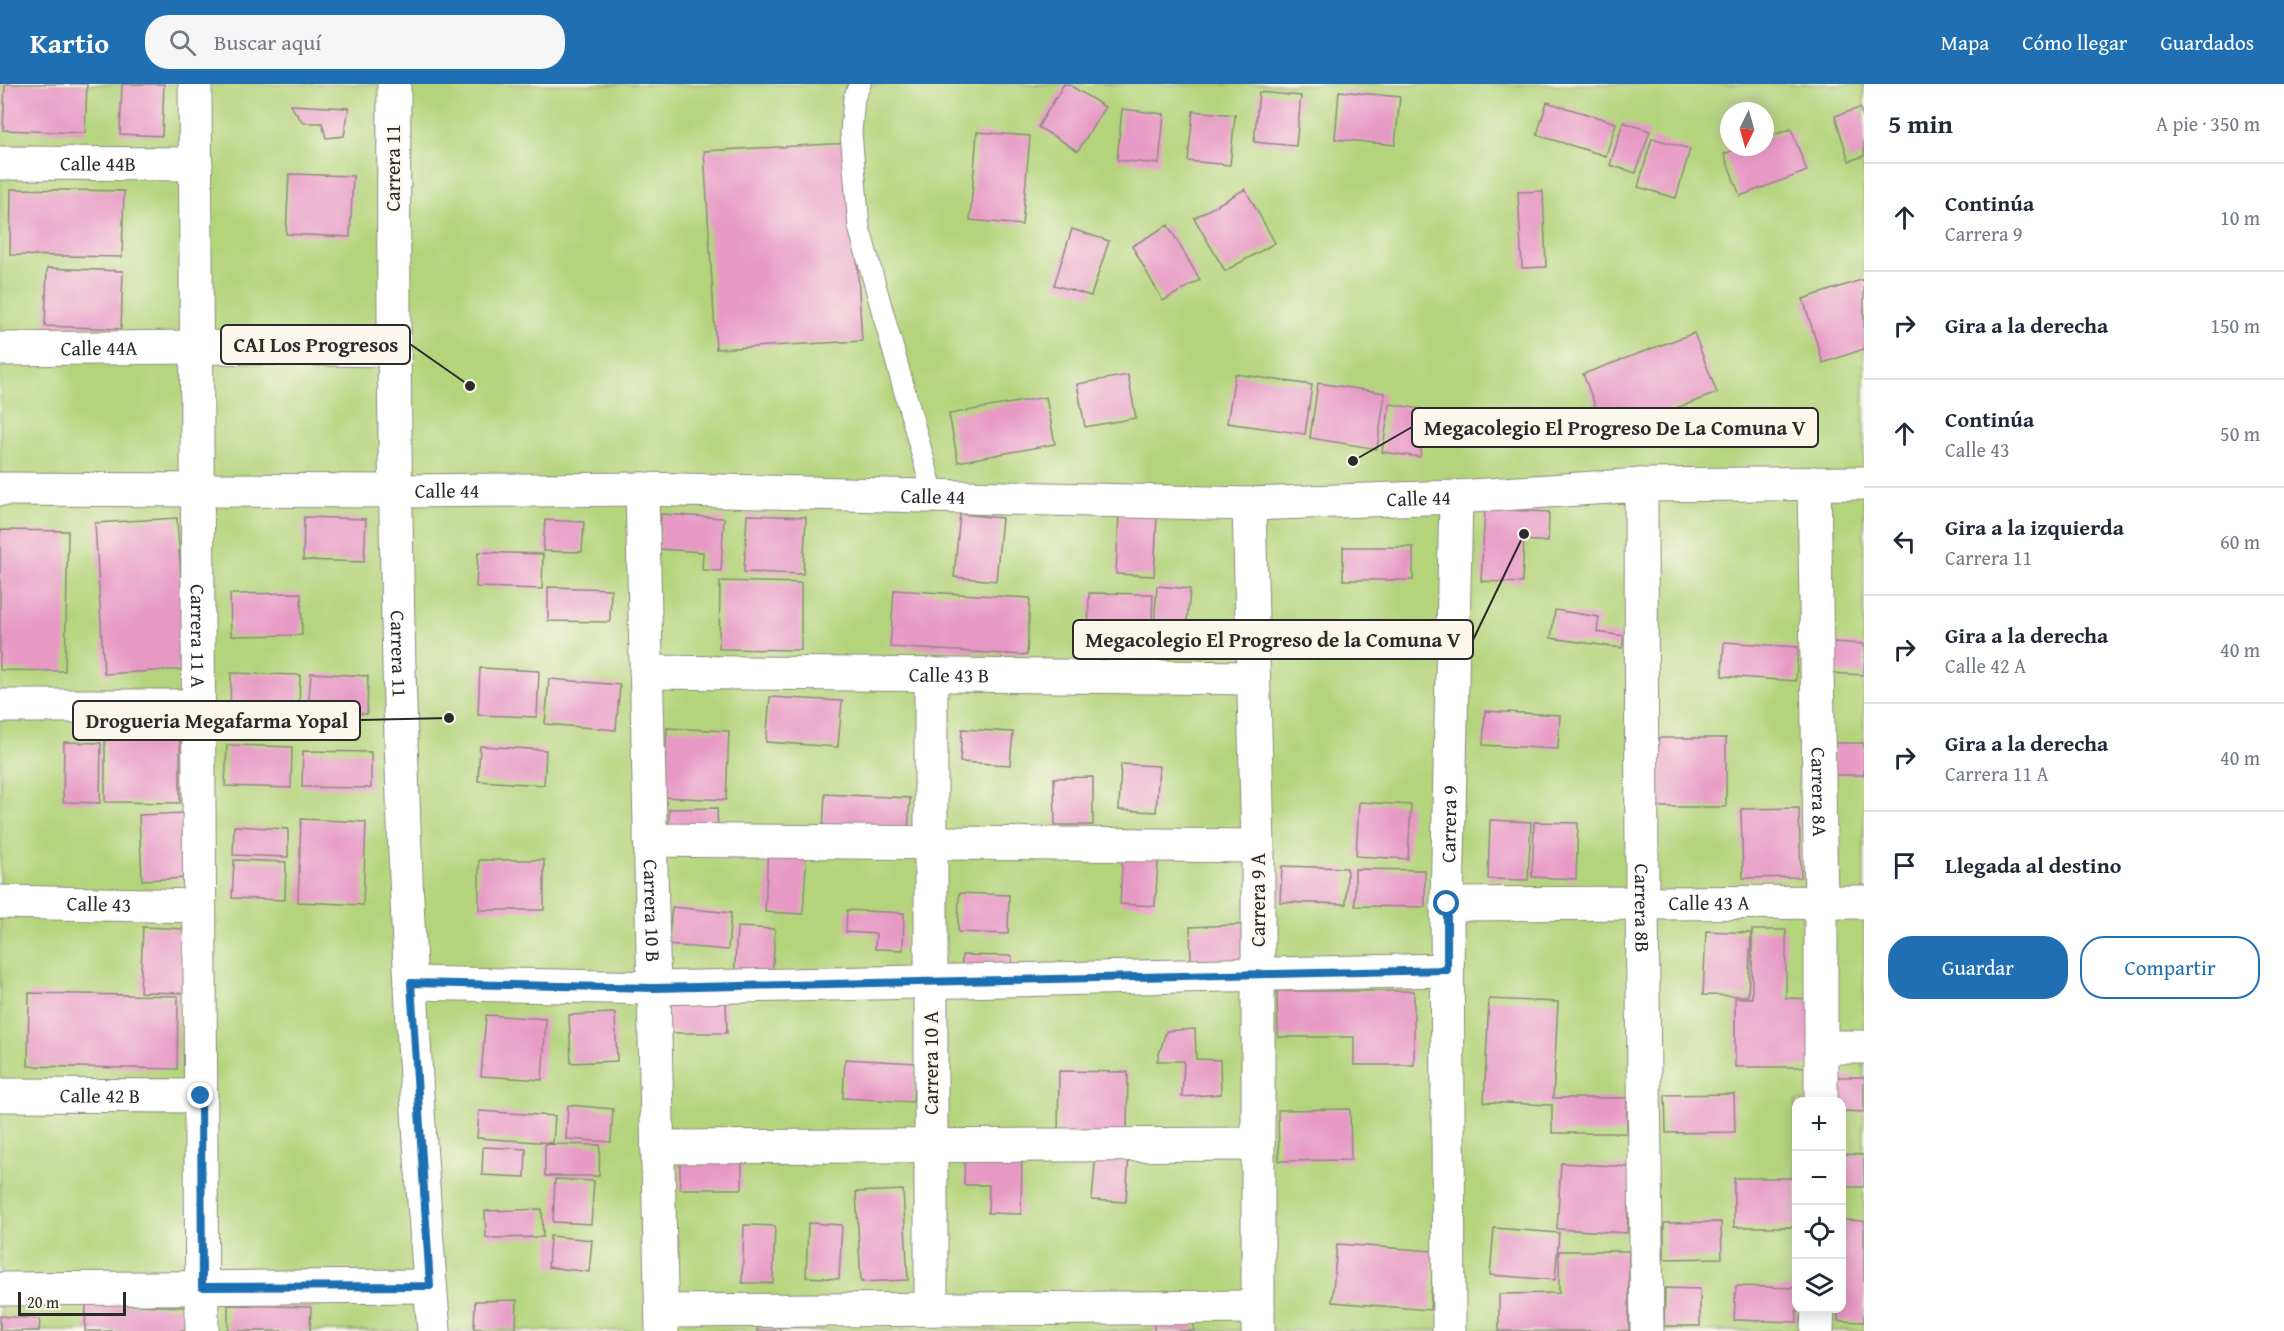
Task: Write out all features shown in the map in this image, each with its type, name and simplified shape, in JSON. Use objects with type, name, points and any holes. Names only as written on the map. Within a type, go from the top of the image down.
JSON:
[{"type":"street","name":"Carrera 11 A","points":[[195,84],[202,1331]]},
{"type":"street","name":"Carrera 11","points":[[394,84],[394,491],[411,983],[434,1331]]},
{"type":"street","name":"Calle 44B","points":[[0,163],[196,164]]},
{"type":"street","name":"Calle 44A","points":[[0,349],[197,347],[393,350]]},
{"type":"street","name":"Carrera 8A","points":[[1814,483],[1821,902],[1821,1097]]},
{"type":"street","name":"Calle 44","points":[[0,489],[394,491],[642,489],[1249,504],[1456,497],[1641,485],[1864,483]]},
{"type":"street","name":"Carrera 8B","points":[[1641,485],[1642,903],[1647,1331]]},
{"type":"street","name":"Carrera 10 B","points":[[642,489],[662,1321]]},
{"type":"street","name":"Carrera 9","points":[[1449,1331],[1447,904],[1456,497]]},
{"type":"street","name":"Carrera 9 A","points":[[1249,504],[1258,846],[1258,1319]]},
{"type":"street","name":"Calle 43 B","points":[[646,672],[1253,678]]},
{"type":"street","name":"Carrera 10 A","points":[[931,674],[931,1309]]},
{"type":"street","points":[[0,706],[198,706]]},
{"type":"street","points":[[650,840],[1258,846]]},
{"type":"street","name":"Calle 43","points":[[0,902],[199,906]]},
{"type":"street","name":"Calle 43 A","points":[[1447,904],[1864,902]]},
{"type":"street","points":[[411,983],[654,988],[1447,970]]},
{"type":"street","points":[[1822,1047],[1864,1047]]},
{"type":"street","name":"Calle 42 B","points":[[0,1095],[201,1096]]},
{"type":"street","points":[[658,1147],[1258,1144]]},
{"type":"street","points":[[0,1289],[430,1286]]},
{"type":"street","points":[[662,1321],[931,1309],[1258,1319]]},
{"type":"street","points":[[1817,1331],[1818,1313]]},
{"type":"lane","points":[[860,84],[854,98],[851,132],[859,227],[933,497]]},
{"type":"green space","points":[[0,84],[1864,84],[1864,1331],[0,1331]]},
{"type":"building","points":[[5,84],[87,84],[85,133],[3,130]]},
{"type":"building","points":[[122,84],[164,84],[162,136],[120,134]]},
{"type":"building","points":[[1064,84],[1068,84],[1105,107],[1078,151],[1038,127]]},
{"type":"building","points":[[1339,91],[1400,97],[1395,145],[1335,139]]},
{"type":"building","points":[[1259,92],[1301,96],[1296,146],[1254,142]]},
{"type":"building","points":[[1547,102],[1616,123],[1606,156],[1537,135]]},
{"type":"building","points":[[290,105],[349,108],[344,136],[326,138],[322,123],[303,123]]},
{"type":"building","points":[[1860,108],[1864,120],[1864,156],[1849,161],[1835,116]]},
{"type":"building","points":[[1122,109],[1164,114],[1159,164],[1117,160]]},
{"type":"building","points":[[1193,111],[1235,115],[1230,165],[1188,161]]},
{"type":"building","points":[[1623,122],[1650,131],[1636,173],[1610,165]]},
{"type":"building","points":[[1791,129],[1807,171],[1740,196],[1725,156],[1774,156],[1774,135]]},
{"type":"building","points":[[977,132],[1030,136],[1022,225],[970,220]]},
{"type":"building","points":[[1652,138],[1690,149],[1676,198],[1638,187]]},
{"type":"building","points":[[850,143],[862,341],[716,349],[704,151]]},
{"type":"building","points":[[289,174],[353,176],[350,237],[286,234]]},
{"type":"building","points":[[11,189],[124,191],[122,257],[10,255]]},
{"type":"building","points":[[1245,189],[1275,243],[1225,271],[1194,218]]},
{"type":"building","points":[[1543,191],[1546,267],[1522,268],[1518,192]]},
{"type":"building","points":[[1168,225],[1200,280],[1163,301],[1132,246]]},
{"type":"building","points":[[1072,229],[1109,241],[1091,296],[1054,285]]},
{"type":"building","points":[[47,268],[123,271],[121,329],[45,326]]},
{"type":"building","points":[[1864,279],[1864,349],[1823,363],[1803,299]]},
{"type":"building","points":[[1694,333],[1717,393],[1606,434],[1583,374]]},
{"type":"building","points":[[1235,374],[1312,385],[1305,434],[1227,423]]},
{"type":"building","points":[[1128,375],[1136,418],[1085,427],[1077,384]]},
{"type":"building","points":[[1318,383],[1385,393],[1377,449],[1310,438]]},
{"type":"building","points":[[1046,397],[1055,444],[958,462],[949,414]]},
{"type":"building","points":[[1390,404],[1428,410],[1420,457],[1382,452]]},
{"type":"building","points":[[1485,509],[1549,512],[1548,542],[1524,540],[1522,583],[1481,581]]},
{"type":"building","points":[[661,514],[724,518],[721,571],[702,570],[703,552],[659,549]]},
{"type":"building","points":[[960,514],[1002,518],[996,581],[954,577]]},
{"type":"building","points":[[1119,514],[1157,515],[1154,576],[1116,574]]},
{"type":"building","points":[[747,515],[806,517],[803,574],[744,572]]},
{"type":"building","points":[[304,517],[366,519],[364,562],[303,560]]},
{"type":"building","points":[[177,518],[187,669],[104,674],[95,523]]},
{"type":"building","points":[[545,520],[584,522],[582,552],[543,551]]},
{"type":"building","points":[[0,530],[68,531],[65,671],[0,670]]},
{"type":"building","points":[[1343,547],[1413,547],[1413,580],[1343,580]]},
{"type":"building","points":[[478,552],[543,554],[542,589],[476,587]]},
{"type":"building","points":[[720,581],[801,583],[801,650],[719,649]]},
{"type":"building","points":[[1157,586],[1190,589],[1184,655],[1152,653]]},
{"type":"building","points":[[548,587],[611,589],[610,622],[548,621]]},
{"type":"building","points":[[894,590],[1030,598],[1027,655],[890,647]]},
{"type":"building","points":[[301,593],[302,635],[231,636],[230,594]]},
{"type":"building","points":[[1089,593],[1153,594],[1151,649],[1088,648]]},
{"type":"building","points":[[1555,610],[1599,617],[1597,632],[1624,636],[1622,648],[1551,638]]},
{"type":"building","points":[[1724,642],[1798,647],[1796,681],[1722,676]]},
{"type":"building","points":[[1832,642],[1864,644],[1864,675],[1830,673]]},
{"type":"building","points":[[480,668],[539,671],[537,717],[478,715]]},
{"type":"building","points":[[231,673],[300,675],[299,712],[230,711]]},
{"type":"building","points":[[311,673],[368,676],[367,714],[308,711]]},
{"type":"building","points":[[549,679],[620,685],[616,730],[545,724]]},
{"type":"building","points":[[770,697],[842,701],[838,747],[766,742]]},
{"type":"building","points":[[1485,711],[1560,715],[1558,749],[1483,745]]},
{"type":"building","points":[[667,728],[729,731],[726,800],[663,797]]},
{"type":"building","points":[[962,729],[1013,732],[1010,765],[960,762]]},
{"type":"building","points":[[105,732],[180,733],[180,803],[105,802]]},
{"type":"building","points":[[1658,738],[1726,738],[1726,807],[1658,807]]},
{"type":"building","points":[[64,742],[101,743],[100,803],[63,802]]},
{"type":"building","points":[[1834,743],[1864,743],[1864,775],[1833,775]]},
{"type":"building","points":[[227,745],[292,747],[291,788],[225,786]]},
{"type":"building","points":[[480,746],[546,750],[544,785],[478,781]]},
{"type":"building","points":[[303,751],[371,752],[371,788],[302,787]]},
{"type":"building","points":[[1121,764],[1159,766],[1156,812],[1119,810]]},
{"type":"building","points":[[1093,777],[1093,825],[1055,825],[1054,778]]},
{"type":"building","points":[[825,794],[910,798],[908,835],[823,830]]},
{"type":"building","points":[[1359,802],[1411,805],[1408,859],[1356,856]]},
{"type":"building","points":[[717,808],[718,832],[669,833],[669,809]]},
{"type":"building","points":[[1799,808],[1801,877],[1743,878],[1741,809]]},
{"type":"building","points":[[185,813],[187,878],[142,880],[139,815]]},
{"type":"building","points":[[301,819],[366,822],[363,905],[298,902]]},
{"type":"building","points":[[1490,820],[1531,822],[1528,880],[1488,879]]},
{"type":"building","points":[[1534,822],[1578,823],[1576,879],[1532,877]]},
{"type":"building","points":[[234,826],[288,829],[288,857],[233,855]]},
{"type":"building","points":[[768,847],[807,849],[803,914],[765,912]]},
{"type":"building","points":[[1123,847],[1159,849],[1155,906],[1120,904]]},
{"type":"building","points":[[234,860],[286,862],[285,900],[232,898]]},
{"type":"building","points":[[479,860],[544,860],[544,910],[479,910]]},
{"type":"building","points":[[1282,866],[1347,868],[1346,904],[1280,902]]},
{"type":"building","points":[[1355,869],[1425,870],[1425,907],[1355,906]]},
{"type":"building","points":[[959,893],[1009,895],[1008,934],[958,932]]},
{"type":"building","points":[[672,907],[731,913],[728,950],[668,945]]},
{"type":"building","points":[[847,910],[904,913],[903,950],[875,949],[876,934],[846,932]]},
{"type":"building","points":[[1255,924],[1256,959],[1191,961],[1190,927]]},
{"type":"building","points":[[143,927],[186,929],[184,993],[140,992]]},
{"type":"building","points":[[737,927],[775,929],[772,982],[734,980]]},
{"type":"building","points":[[1752,930],[1786,930],[1786,998],[1815,999],[1816,1067],[1735,1067],[1735,998],[1752,998]]},
{"type":"building","points":[[1706,931],[1751,933],[1748,996],[1703,995]]},
{"type":"building","points":[[962,955],[1012,956],[1011,980],[961,979]]},
{"type":"building","points":[[1277,991],[1414,991],[1414,1065],[1354,1065],[1354,1037],[1278,1037]]},
{"type":"building","points":[[29,993],[178,996],[177,1069],[28,1066]]},
{"type":"building","points":[[1489,999],[1558,1002],[1553,1098],[1627,1098],[1627,1133],[1552,1133],[1552,1105],[1484,1102]]},
{"type":"building","points":[[726,1000],[727,1033],[667,1033],[667,1001]]},
{"type":"building","points":[[615,1013],[617,1061],[571,1063],[569,1015]]},
{"type":"building","points":[[486,1015],[546,1019],[542,1080],[481,1076]]},
{"type":"building","points":[[1195,1029],[1196,1059],[1220,1060],[1221,1094],[1182,1097],[1184,1061],[1157,1061],[1166,1031]]},
{"type":"building","points":[[845,1059],[916,1063],[913,1102],[843,1098]]},
{"type":"building","points":[[1059,1071],[1128,1072],[1127,1136],[1058,1134]]},
{"type":"building","points":[[1837,1077],[1864,1077],[1864,1112],[1846,1111],[1846,1097],[1837,1097]]},
{"type":"building","points":[[1734,1094],[1735,1132],[1666,1133],[1665,1095]]},
{"type":"building","points":[[568,1105],[613,1109],[611,1142],[566,1139]]},
{"type":"building","points":[[1350,1109],[1351,1160],[1279,1161],[1278,1110]]},
{"type":"building","points":[[479,1111],[555,1116],[553,1143],[477,1138]]},
{"type":"building","points":[[545,1144],[600,1145],[599,1176],[545,1176]]},
{"type":"building","points":[[483,1147],[526,1149],[525,1177],[482,1175]]},
{"type":"building","points":[[965,1148],[1022,1148],[1021,1214],[988,1213],[989,1185],[964,1185]]},
{"type":"building","points":[[1096,1151],[1129,1153],[1126,1202],[1092,1200]]},
{"type":"building","points":[[680,1153],[742,1153],[742,1189],[680,1189]]},
{"type":"building","points":[[1846,1154],[1864,1155],[1864,1187],[1846,1187]]},
{"type":"building","points":[[1561,1163],[1631,1167],[1627,1233],[1557,1229]]},
{"type":"building","points":[[1734,1178],[1792,1178],[1792,1227],[1734,1227]]},
{"type":"building","points":[[555,1179],[594,1181],[591,1224],[553,1222]]},
{"type":"building","points":[[903,1190],[908,1280],[861,1282],[856,1192]]},
{"type":"building","points":[[542,1209],[543,1237],[486,1238],[485,1211]]},
{"type":"building","points":[[1846,1220],[1864,1221],[1864,1322],[1838,1321],[1838,1313],[1846,1313]]},
{"type":"building","points":[[1721,1222],[1722,1258],[1664,1259],[1664,1223]]},
{"type":"building","points":[[808,1223],[842,1225],[839,1279],[806,1277]]},
{"type":"building","points":[[744,1225],[775,1226],[773,1283],[742,1283]]},
{"type":"building","points":[[1494,1228],[1559,1233],[1555,1280],[1490,1275]]},
{"type":"building","points":[[550,1236],[592,1240],[589,1272],[548,1267]]},
{"type":"building","points":[[1337,1244],[1434,1251],[1430,1310],[1332,1302]]},
{"type":"building","points":[[1559,1251],[1629,1251],[1629,1331],[1499,1331],[1499,1294],[1559,1293]]},
{"type":"building","points":[[1736,1286],[1792,1288],[1792,1313],[1797,1313],[1797,1322],[1734,1320]]},
{"type":"building","points":[[1665,1288],[1700,1289],[1700,1326],[1664,1326]]},
{"type":"building","points":[[517,1300],[516,1329],[474,1329],[475,1301]]},
{"type":"building","points":[[86,1303],[188,1307],[187,1331],[85,1331]]},
{"type":"building","points":[[228,1305],[311,1307],[310,1331],[228,1331]]},
{"type":"building","points":[[0,1316],[40,1319],[39,1331],[0,1331]]},
{"type":"building","points":[[1154,1322],[1194,1322],[1194,1331],[1154,1331]]},
{"type":"building","points":[[758,1326],[780,1327],[780,1331],[757,1331]]},
{"type":"place","name":"CAI Los Progresos","points":[[470,386]]},
{"type":"place","name":"Megacolegio El Progreso De La Comuna V","points":[[1353,461]]},
{"type":"place","name":"Megacolegio El Progreso de la Comuna V","points":[[1524,534]]},
{"type":"place","name":"Drogueria Megafarma Yopal","points":[[449,718]]},
{"type":"route","points":[[201,1096],[202,1287],[430,1286],[411,983],[654,988],[1447,970],[1447,904]]}]
